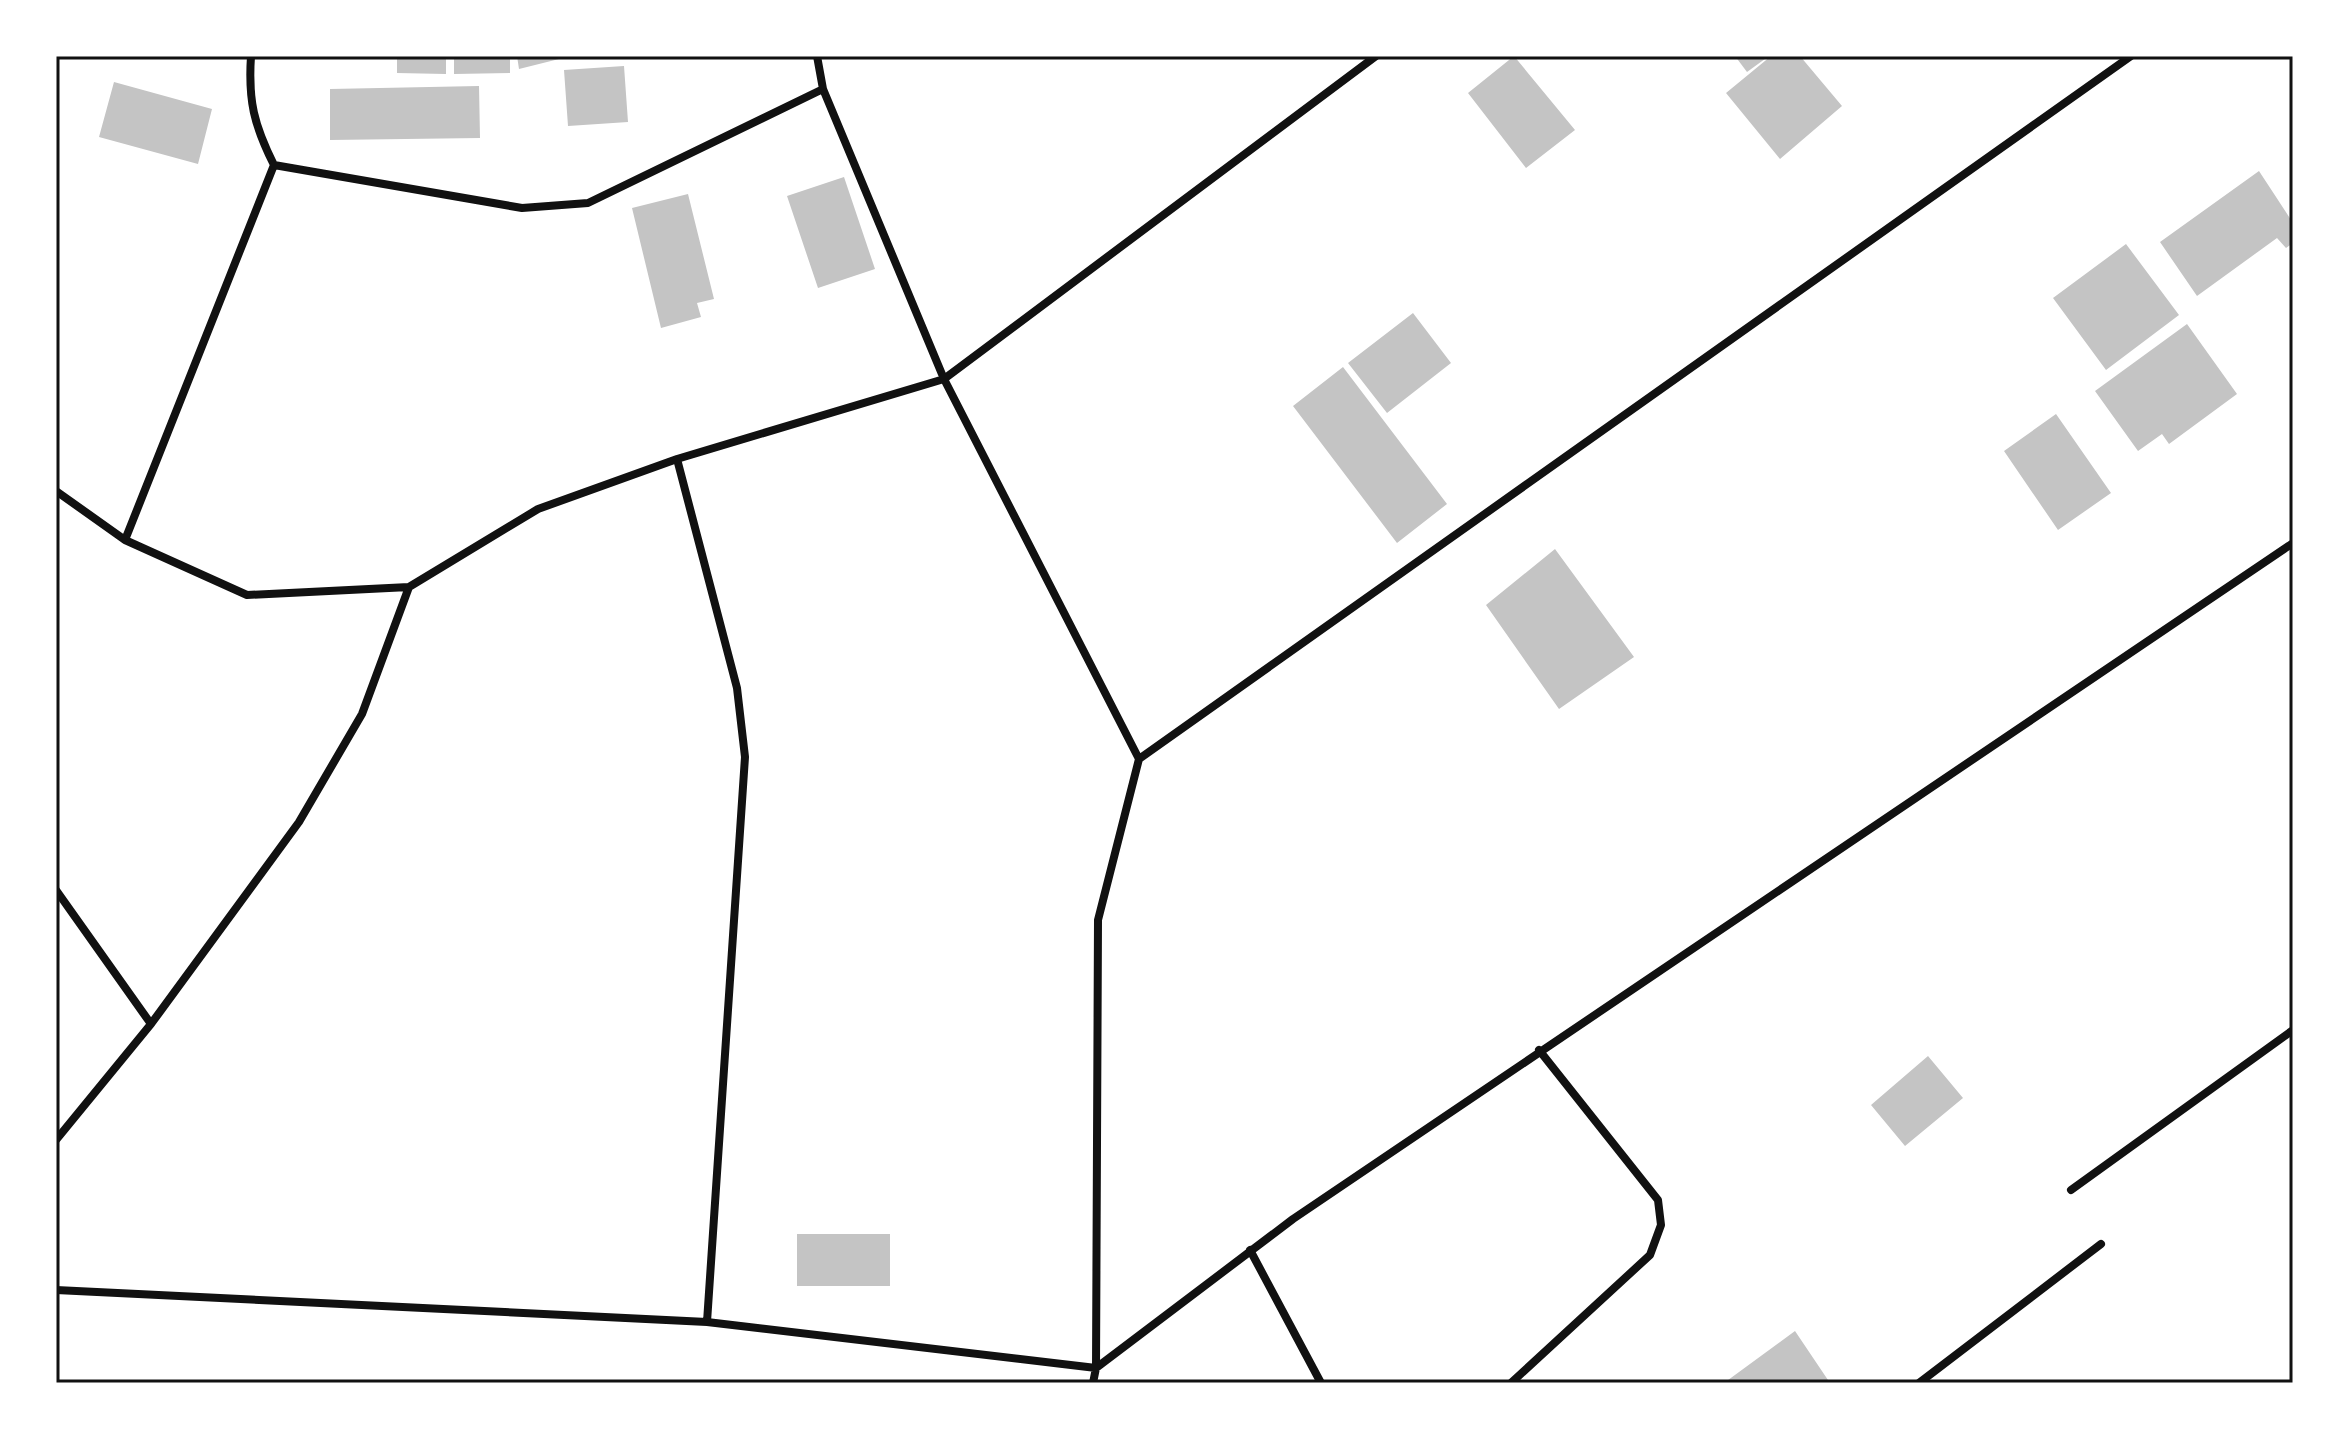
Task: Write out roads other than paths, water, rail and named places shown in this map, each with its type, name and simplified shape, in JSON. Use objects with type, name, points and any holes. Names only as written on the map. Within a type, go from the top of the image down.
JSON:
[{"type":"street","points":[[125,540],[274,165],[254,124],[249,85],[251,56]]},
{"type":"street","points":[[817,56],[823,89],[944,379],[1139,759]]},
{"type":"street","points":[[56,491],[125,540],[247,595],[409,587],[538,509],[677,459],[944,379],[1376,56]]},
{"type":"street","points":[[1093,1383],[1096,1368],[1098,920],[1139,759],[2131,56]]},
{"type":"street","points":[[274,165],[522,208],[561,207],[588,203],[823,89]]},
{"type":"street","points":[[677,459],[737,688],[745,757],[707,1322]]},
{"type":"street","points":[[56,1290],[707,1322],[1096,1368],[1250,1250],[1539,1050],[2293,543]]},
{"type":"street","points":[[56,1140],[151,1024],[299,822],[362,714],[409,587]]},
{"type":"street","points":[[56,890],[151,1024]]},
{"type":"street","points":[[2071,1190],[2293,1030]]},
{"type":"street","points":[[1516,1381],[1650,1255],[1661,1225],[1658,1200],[1539,1050]]},
{"type":"street","points":[[1919,1383],[2101,1244]]},
{"type":"street","points":[[1250,1250],[1321,1383]]}]
